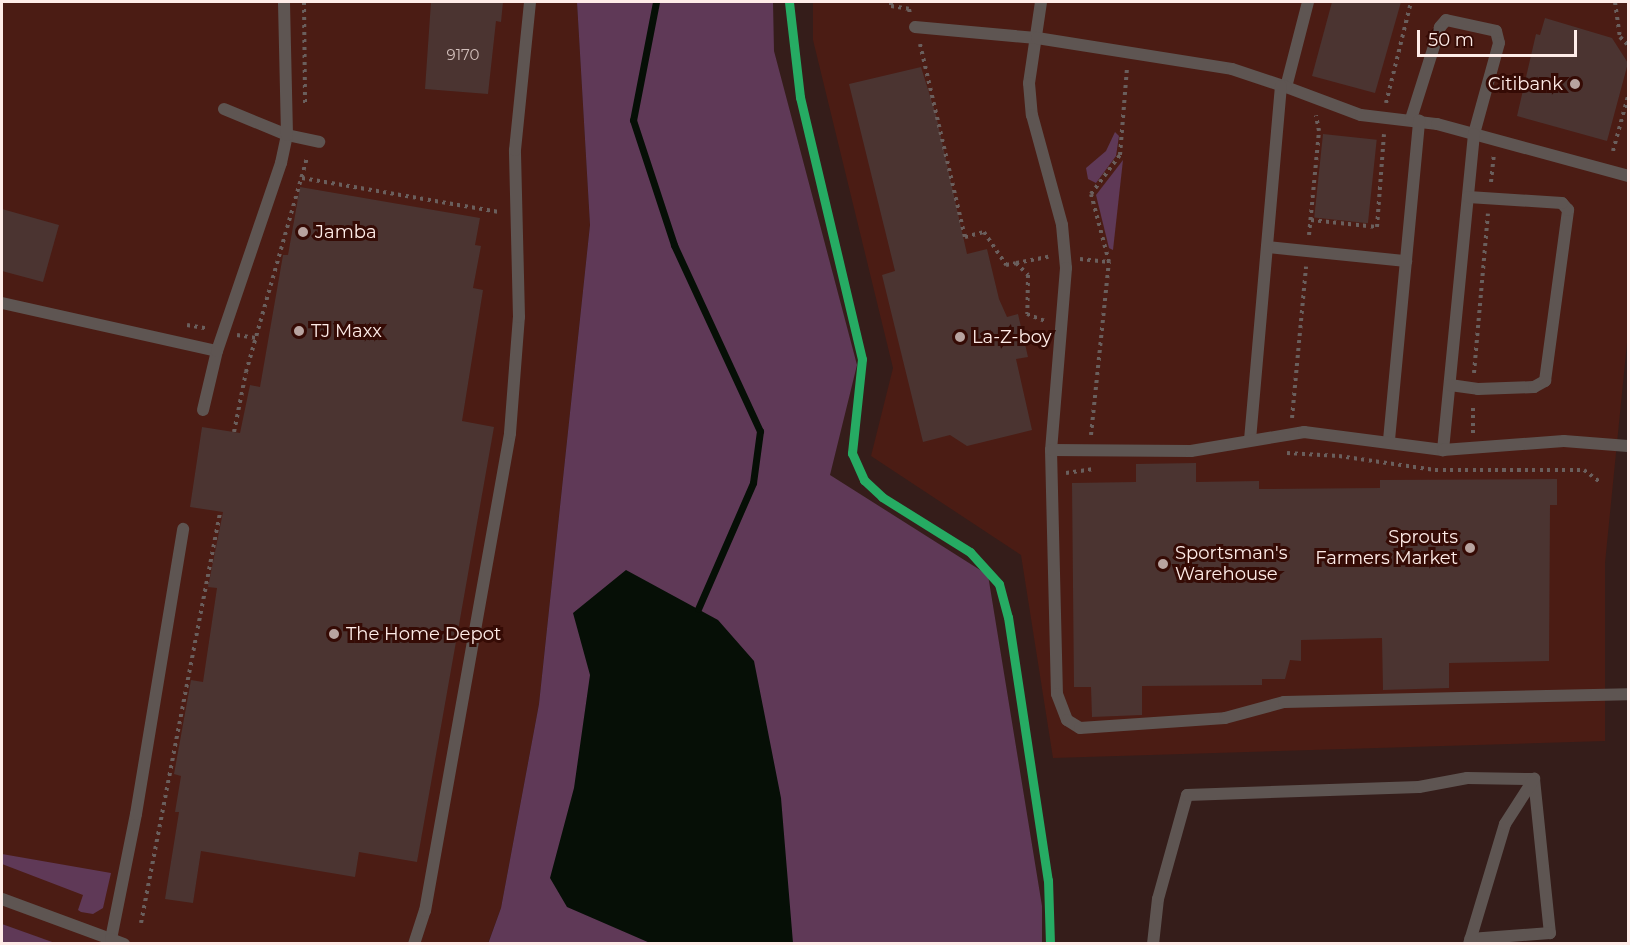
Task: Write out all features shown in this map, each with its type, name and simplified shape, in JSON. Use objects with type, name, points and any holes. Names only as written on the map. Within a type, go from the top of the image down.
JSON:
[{"type":"lane","points":[[203,410],[217,351],[281,163],[287,135],[284,2]]},
{"type":"lane","points":[[414,944],[425,911],[510,433],[519,317],[515,150],[530,2]]},
{"type":"lane","points":[[1041,2],[1029,83],[1032,115],[1062,225],[1066,268],[1051,450],[1057,694],[1064,715],[1080,728],[1225,718],[1284,702],[1629,694]]},
{"type":"lane","points":[[1250,440],[1283,86],[1308,2]]},
{"type":"lane","points":[[1389,440],[1406,261],[1415,120],[1440,27],[1452,19],[1500,35],[1474,134],[1443,450]]},
{"type":"lane","points":[[915,27],[1036,38],[1232,69],[1349,111],[1385,118],[1415,120],[1629,176]]},
{"type":"lane","points":[[224,108],[287,135],[319,142]]},
{"type":"lane","points":[[1449,385],[1474,388],[1534,387],[1545,381],[1568,210],[1562,203],[1468,197]]},
{"type":"lane","points":[[1267,247],[1406,261]]},
{"type":"lane","points":[[2,303],[217,351]]},
{"type":"lane","points":[[1051,450],[1191,451],[1250,440],[1326,432],[1443,450],[1564,441],[1629,446]]},
{"type":"lane","points":[[111,939],[136,814],[183,529]]},
{"type":"lane","points":[[1153,944],[1158,899],[1187,795],[1419,788],[1467,778],[1534,779]]},
{"type":"lane","points":[[1534,779],[1550,933],[1470,941],[1505,824],[1534,779]]},
{"type":"lane","points":[[2,899],[124,944]]},
{"type":"path","points":[[304,2],[305,116]]},
{"type":"path","points":[[891,2],[891,6],[909,9],[915,27],[965,237],[984,232],[1006,265],[1016,264],[1028,275],[1027,314],[1045,319],[1044,331]]},
{"type":"path","points":[[1311,220],[1377,227],[1385,118],[1411,2]]},
{"type":"path","points":[[1615,2],[1620,37],[1629,45]]},
{"type":"path","points":[[1088,469],[1109,262],[1091,194],[1120,155],[1128,52]]},
{"type":"path","points":[[1613,151],[1629,96]]},
{"type":"path","points":[[1472,470],[1474,340],[1496,140]]},
{"type":"path","points":[[234,432],[246,372],[306,158]]},
{"type":"path","points":[[302,178],[499,212]]},
{"type":"path","points":[[1284,453],[1339,456],[1435,470],[1584,470],[1601,483]]},
{"type":"path","points":[[1052,473],[1100,469]]},
{"type":"path","points":[[141,923],[220,512]]},
{"type":"shaded area","points":[[2,2],[577,2],[590,225],[539,704],[501,908],[488,943],[55,944],[2,924]]},
{"type":"shaded area","points":[[577,2],[773,2],[774,51],[857,365],[830,475],[988,575],[1042,906],[1042,943],[488,944],[501,908],[539,704],[590,225]]},
{"type":"shaded area","points":[[813,2],[1628,2],[1628,333],[1605,563],[1605,741],[1053,758],[1021,555],[871,456],[893,368],[813,40]]},
{"type":"shaded area","points":[[1115,132],[1119,136],[1116,156],[1096,183],[1088,179],[1086,168],[1106,151]]},
{"type":"shaded area","points":[[1123,160],[1113,250],[1109,248],[1096,195]]},
{"type":"shaded area","points":[[626,570],[718,620],[754,661],[781,798],[793,943],[650,943],[567,907],[550,878],[574,788],[590,675],[573,613]]},
{"type":"shaded area","points":[[2,854],[111,873],[103,908],[93,914],[81,912],[78,910],[83,895],[2,864]]},
{"type":"shaded area","points":[[2,924],[55,943],[2,943]]},
{"type":"building","points":[[431,2],[503,2],[501,22],[496,21],[488,94],[425,89]]},
{"type":"building","points":[[1332,2],[1401,2],[1375,93],[1312,76]]},
{"type":"building","name":"Citibank","points":[[1545,18],[1612,38],[1628,63],[1607,141],[1517,116],[1536,34],[1540,35]]},
{"type":"building","points":[[921,67],[936,115],[967,254],[987,249],[999,299],[1007,317],[1018,314],[1028,357],[1016,359],[1032,430],[967,446],[950,435],[923,442],[882,275],[895,271],[849,84]]},
{"type":"building","points":[[1323,134],[1377,140],[1368,223],[1314,218]]},
{"type":"building","name":"The Home Depot","points":[[300,187],[480,218],[475,245],[481,246],[473,288],[483,290],[462,421],[494,427],[417,862],[359,852],[355,877],[201,851],[193,903],[165,899],[179,812],[175,812],[181,776],[174,774],[191,680],[203,682],[217,588],[208,587],[223,512],[190,507],[202,427],[240,433],[250,385],[260,387],[283,255],[288,255]]},
{"type":"building","points":[[2,209],[59,225],[43,282],[2,271]]},
{"type":"building","points":[[1196,463],[1196,482],[1259,481],[1259,489],[1380,488],[1380,480],[1557,479],[1557,505],[1550,505],[1549,661],[1449,663],[1449,688],[1383,690],[1382,638],[1301,640],[1301,661],[1290,660],[1285,679],[1262,679],[1262,685],[1142,686],[1142,715],[1092,717],[1091,687],[1074,687],[1072,483],[1136,482],[1136,464]]},
{"type":"waterway","points":[[656,2],[633,120],[674,245],[760,431],[753,483],[698,609]]},
{"type":"cycle path","points":[[789,2],[800,97],[862,359],[852,453],[864,480],[882,497],[970,552],[999,584],[1008,617],[1048,880],[1050,944]]},
{"type":"place","name":"Citibank","points":[[1575,84]]},
{"type":"place","name":"Jamba","points":[[303,232]]},
{"type":"place","name":"TJ Maxx","points":[[299,331]]},
{"type":"place","name":"La-Z-boy","points":[[960,337]]},
{"type":"place","name":"Sprouts Farmers Market","points":[[1470,548]]},
{"type":"place","name":"Sportsman's Warehouse","points":[[1163,564]]},
{"type":"place","name":"The Home Depot","points":[[334,634]]}]
